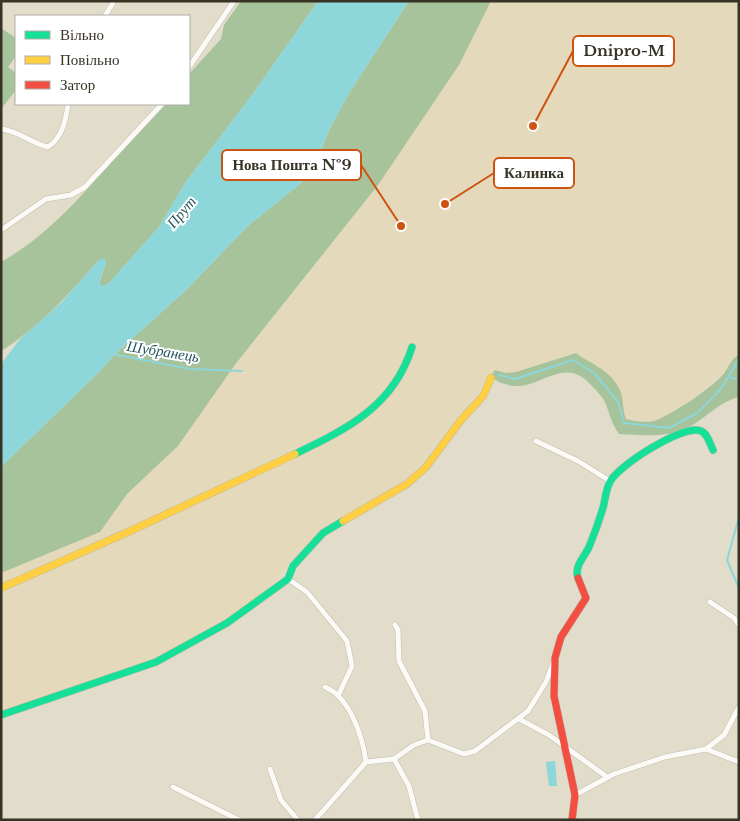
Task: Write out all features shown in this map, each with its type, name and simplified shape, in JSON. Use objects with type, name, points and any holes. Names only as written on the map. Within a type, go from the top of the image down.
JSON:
[{"type":"street","points":[[106,15],[114,1]]},
{"type":"street","points":[[190,67],[234,1]]},
{"type":"street","points":[[1,129],[13,131],[36,144],[48,147],[54,142],[63,126],[68,105]]},
{"type":"street","points":[[1,230],[46,200],[71,195],[84,187],[161,105]]},
{"type":"street","points":[[1,588],[173,512],[334,434],[367,413],[388,394],[405,370],[412,347]]},
{"type":"street","points":[[1,715],[156,662],[227,623],[288,579],[293,566],[323,533],[407,484],[426,468],[461,420],[483,396],[491,378]]},
{"type":"street","points":[[315,820],[366,762],[394,759],[414,745],[428,740],[464,754],[475,751],[528,711],[538,697],[555,658],[561,637],[586,598],[576,572],[577,567],[588,549],[600,519],[610,481],[619,471],[660,442],[691,430],[700,430],[706,435],[713,450]]},
{"type":"street","points":[[536,441],[610,481]]},
{"type":"street","points":[[288,579],[307,592],[347,641],[352,666],[338,696]]},
{"type":"street","points":[[710,602],[734,618],[739,625]]},
{"type":"street","points":[[395,625],[398,630],[399,661],[425,711],[428,740]]},
{"type":"street","points":[[555,658],[554,696],[575,795],[572,820]]},
{"type":"street","points":[[325,687],[333,690],[346,706],[361,739],[366,762]]},
{"type":"street","points":[[575,795],[607,777],[665,757],[706,749],[724,735],[739,706]]},
{"type":"street","points":[[519,719],[533,725],[564,745],[607,777]]},
{"type":"street","points":[[706,749],[739,762]]},
{"type":"street","points":[[394,759],[409,786],[418,820]]},
{"type":"street","points":[[270,769],[281,800],[298,820]]},
{"type":"street","points":[[173,787],[240,820]]},
{"type":"shaded area","points":[[491,1],[739,1],[739,354],[729,362],[724,372],[689,402],[652,421],[626,419],[600,366],[589,362],[576,353],[516,372],[506,373],[495,370],[409,478],[314,535],[268,590],[219,626],[162,656],[1,713],[1,573],[100,532],[127,494],[178,446],[234,366],[313,268],[437,97],[459,65]]},
{"type":"green space","points":[[241,1],[318,1],[252,95],[185,183],[159,227],[108,284],[103,286],[99,284],[106,263],[99,260],[41,321],[1,351],[1,262],[30,243],[56,221],[165,105],[190,105],[190,73],[221,39],[224,25]]},
{"type":"green space","points":[[409,1],[491,1],[459,65],[378,185],[234,366],[178,446],[127,494],[100,532],[1,573],[1,467],[100,371],[114,355],[185,291],[249,225],[305,180],[315,164],[331,126],[351,90]]},
{"type":"green space","points":[[1,28],[15,37],[15,57],[8,67],[15,72],[15,91],[1,109]]},
{"type":"green space","points":[[576,353],[605,372],[615,382],[621,392],[626,419],[651,422],[671,413],[712,385],[739,354],[739,397],[731,399],[692,425],[677,432],[652,435],[619,434],[612,422],[604,400],[580,376],[562,373],[534,383],[515,386],[502,383],[490,377],[495,370],[506,373],[516,372]]},
{"type":"water","name":"Прут","points":[[318,1],[409,1],[351,90],[331,126],[315,164],[305,180],[249,225],[185,291],[114,355],[100,371],[1,467],[1,364],[20,339],[61,303],[99,260],[105,258],[106,263],[99,283],[103,286],[108,284],[159,227],[185,183],[252,95]]},
{"type":"water","points":[[555,761],[557,786],[549,786],[546,762]]},
{"type":"waterway","name":"Шубранець","points":[[112,354],[190,369],[242,371]]},
{"type":"waterway","name":"Шубранець","points":[[499,375],[515,379],[573,360],[594,373],[618,402],[624,423],[669,428],[697,413],[722,387],[739,359]]},
{"type":"waterway","points":[[728,377],[739,379]]},
{"type":"waterway","points":[[739,517],[727,560],[739,588]]},
{"type":"traffic: fast","points":[[295,454],[350,425],[381,400],[404,368],[412,347]]},
{"type":"traffic: fast","points":[[578,578],[578,566],[591,542],[610,482],[615,475],[652,448],[681,433],[693,430],[703,432],[713,450]]},
{"type":"traffic: fast","points":[[1,715],[156,662],[227,623],[288,579],[293,566],[323,533],[343,521]]},
{"type":"traffic: slow","points":[[343,521],[407,484],[426,467],[461,420],[483,396],[491,378]]},
{"type":"traffic: slow","points":[[1,588],[128,532],[295,454]]},
{"type":"traffic: jam","points":[[572,820],[575,795],[554,696],[555,658],[561,637],[586,598],[578,578]]},
{"type":"place","name":"Dnipro-M","points":[[533,126]]},
{"type":"place","name":"Калинка","points":[[445,204]]},
{"type":"place","name":"Нова Пошта №9","points":[[401,226]]}]
